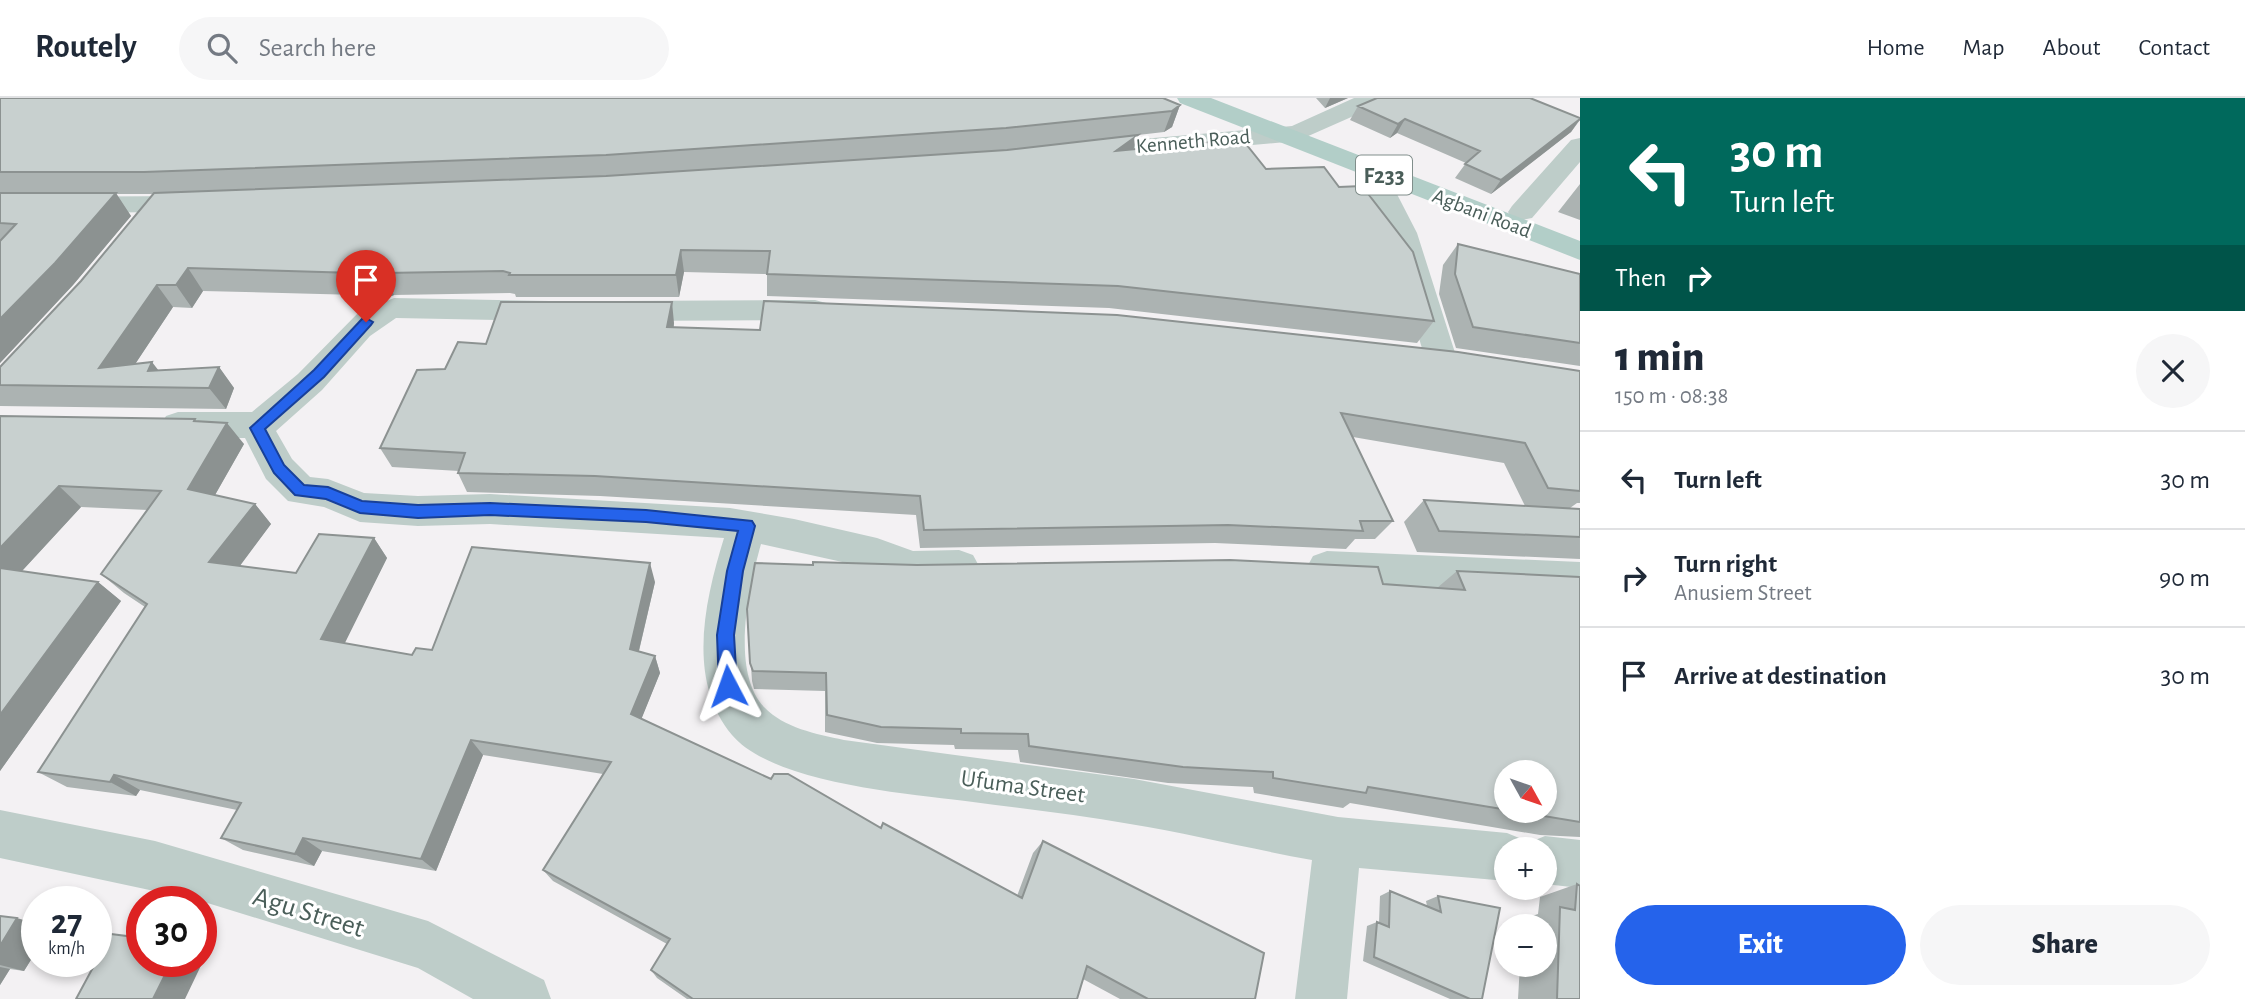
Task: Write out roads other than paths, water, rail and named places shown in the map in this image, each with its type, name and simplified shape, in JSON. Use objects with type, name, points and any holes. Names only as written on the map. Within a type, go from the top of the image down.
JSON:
[{"type":"main road","name":"Agbani Road","points":[[1189,98],[1287,133],[1363,153],[1580,235]]},
{"type":"main road","name":"Agbani Road","points":[[1215,98],[1371,170],[1580,251]]},
{"type":"street","name":"Kenneth Road","points":[[1057,155],[1287,133],[1374,98]]},
{"type":"street","points":[[1522,212],[1580,146]]},
{"type":"street","points":[[1371,170],[1404,233],[1440,359]]},
{"type":"street","points":[[0,205],[228,202]]},
{"type":"street","points":[[136,233],[159,205]]},
{"type":"street","points":[[257,428],[306,386],[366,322],[383,310],[841,311]]},
{"type":"street","points":[[152,425],[244,425],[257,428],[279,469],[301,491],[328,493],[360,507],[418,512],[490,509],[646,516],[747,526],[794,534],[877,554],[913,567],[995,565]]},
{"type":"street","name":"Ufuma Street","points":[[747,526],[735,571],[725,635],[728,686],[737,707],[749,722],[768,736],[791,747],[858,764],[1107,797],[1338,841],[1494,856]]},
{"type":"street","points":[[1298,566],[1580,579]]},
{"type":"street","name":"Agu Street","points":[[0,834],[155,865],[428,946],[525,999]]},
{"type":"street","points":[[1321,999],[1338,841]]},
{"type":"street","points":[[1557,861],[1580,864]]}]
